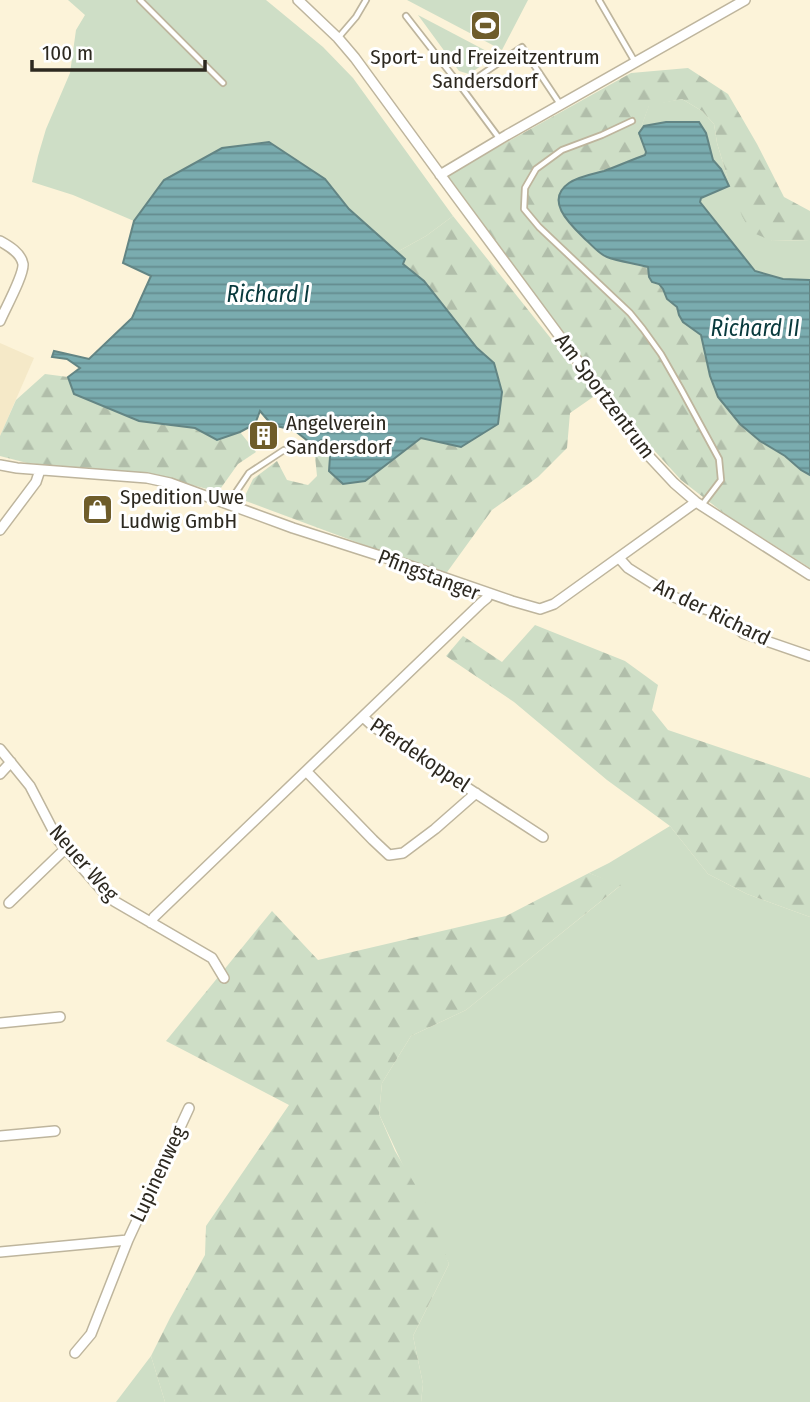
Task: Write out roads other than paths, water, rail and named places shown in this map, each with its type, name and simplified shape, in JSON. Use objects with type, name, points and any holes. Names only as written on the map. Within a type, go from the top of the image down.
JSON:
[{"type":"street","name":"Am Sportzentrum","points":[[298,0],[355,58],[646,453],[674,483],[699,504],[810,575]]},
{"type":"street","points":[[440,175],[745,0]]},
{"type":"street","points":[[0,241],[11,247],[23,264],[0,321]]},
{"type":"street","name":"Pfingstanger","points":[[0,465],[158,480],[488,594],[151,923]]},
{"type":"street","points":[[0,530],[36,482],[40,470]]},
{"type":"street","points":[[488,594],[534,608],[545,608],[699,504]]},
{"type":"street","name":"An der Richard","points":[[620,558],[628,568],[674,597],[722,614],[743,633],[810,656]]},
{"type":"street","name":"Pferdekoppel","points":[[363,717],[374,727],[543,837]]},
{"type":"street","name":"Neuer Weg","points":[[0,749],[30,786],[52,833],[110,899],[212,958],[224,978]]},
{"type":"street","points":[[0,774],[11,762]]},
{"type":"street","name":"Pferdekoppel","points":[[307,772],[389,855],[402,853],[477,793]]},
{"type":"street","points":[[9,903],[65,849]]},
{"type":"street","points":[[0,1023],[60,1017]]},
{"type":"street","name":"Lupinenweg","points":[[75,1353],[91,1334],[128,1240],[189,1108]]},
{"type":"street","points":[[0,1136],[55,1131]]},
{"type":"street","name":"Lupinenweg","points":[[0,1252],[128,1240]]},
{"type":"lane","points":[[140,0],[223,83]]},
{"type":"lane","points":[[338,38],[356,18],[366,0]]},
{"type":"lane","points":[[599,0],[635,62]]},
{"type":"lane","points":[[406,16],[500,140]]},
{"type":"lane","points":[[462,88],[522,47],[561,105]]},
{"type":"lane","points":[[632,121],[562,150],[536,169],[524,188],[524,209],[539,227],[630,313],[661,354],[719,459],[721,480],[699,504]]},
{"type":"lane","points":[[228,505],[249,473],[284,450]]},
{"type":"water","name":"Richard II","points":[[666,122],[699,122],[706,133],[713,160],[729,186],[701,198],[700,202],[755,271],[783,279],[810,280],[810,475],[760,441],[740,424],[718,397],[710,376],[701,335],[683,322],[677,307],[667,299],[659,284],[652,282],[648,267],[601,254],[562,213],[559,198],[569,183],[645,155],[639,133],[644,126]]},
{"type":"water","name":"Richard I","points":[[269,142],[325,179],[349,209],[405,259],[403,264],[424,281],[477,348],[494,363],[502,392],[498,424],[461,447],[421,438],[365,481],[343,484],[329,471],[331,443],[321,440],[314,446],[294,430],[272,425],[260,411],[255,424],[217,440],[195,428],[139,421],[74,394],[68,377],[80,368],[67,359],[52,357],[54,351],[89,359],[132,318],[151,276],[123,263],[134,221],[164,180],[222,148]]},
{"type":"place","name":"Sport- und Freizeitzentrum Sandersdorf","points":[[485,25]]},
{"type":"place","name":"Angelverein Sandersdorf","points":[[263,435]]},
{"type":"place","name":"Spedition Uwe Ludwig GmbH","points":[[97,509]]}]
